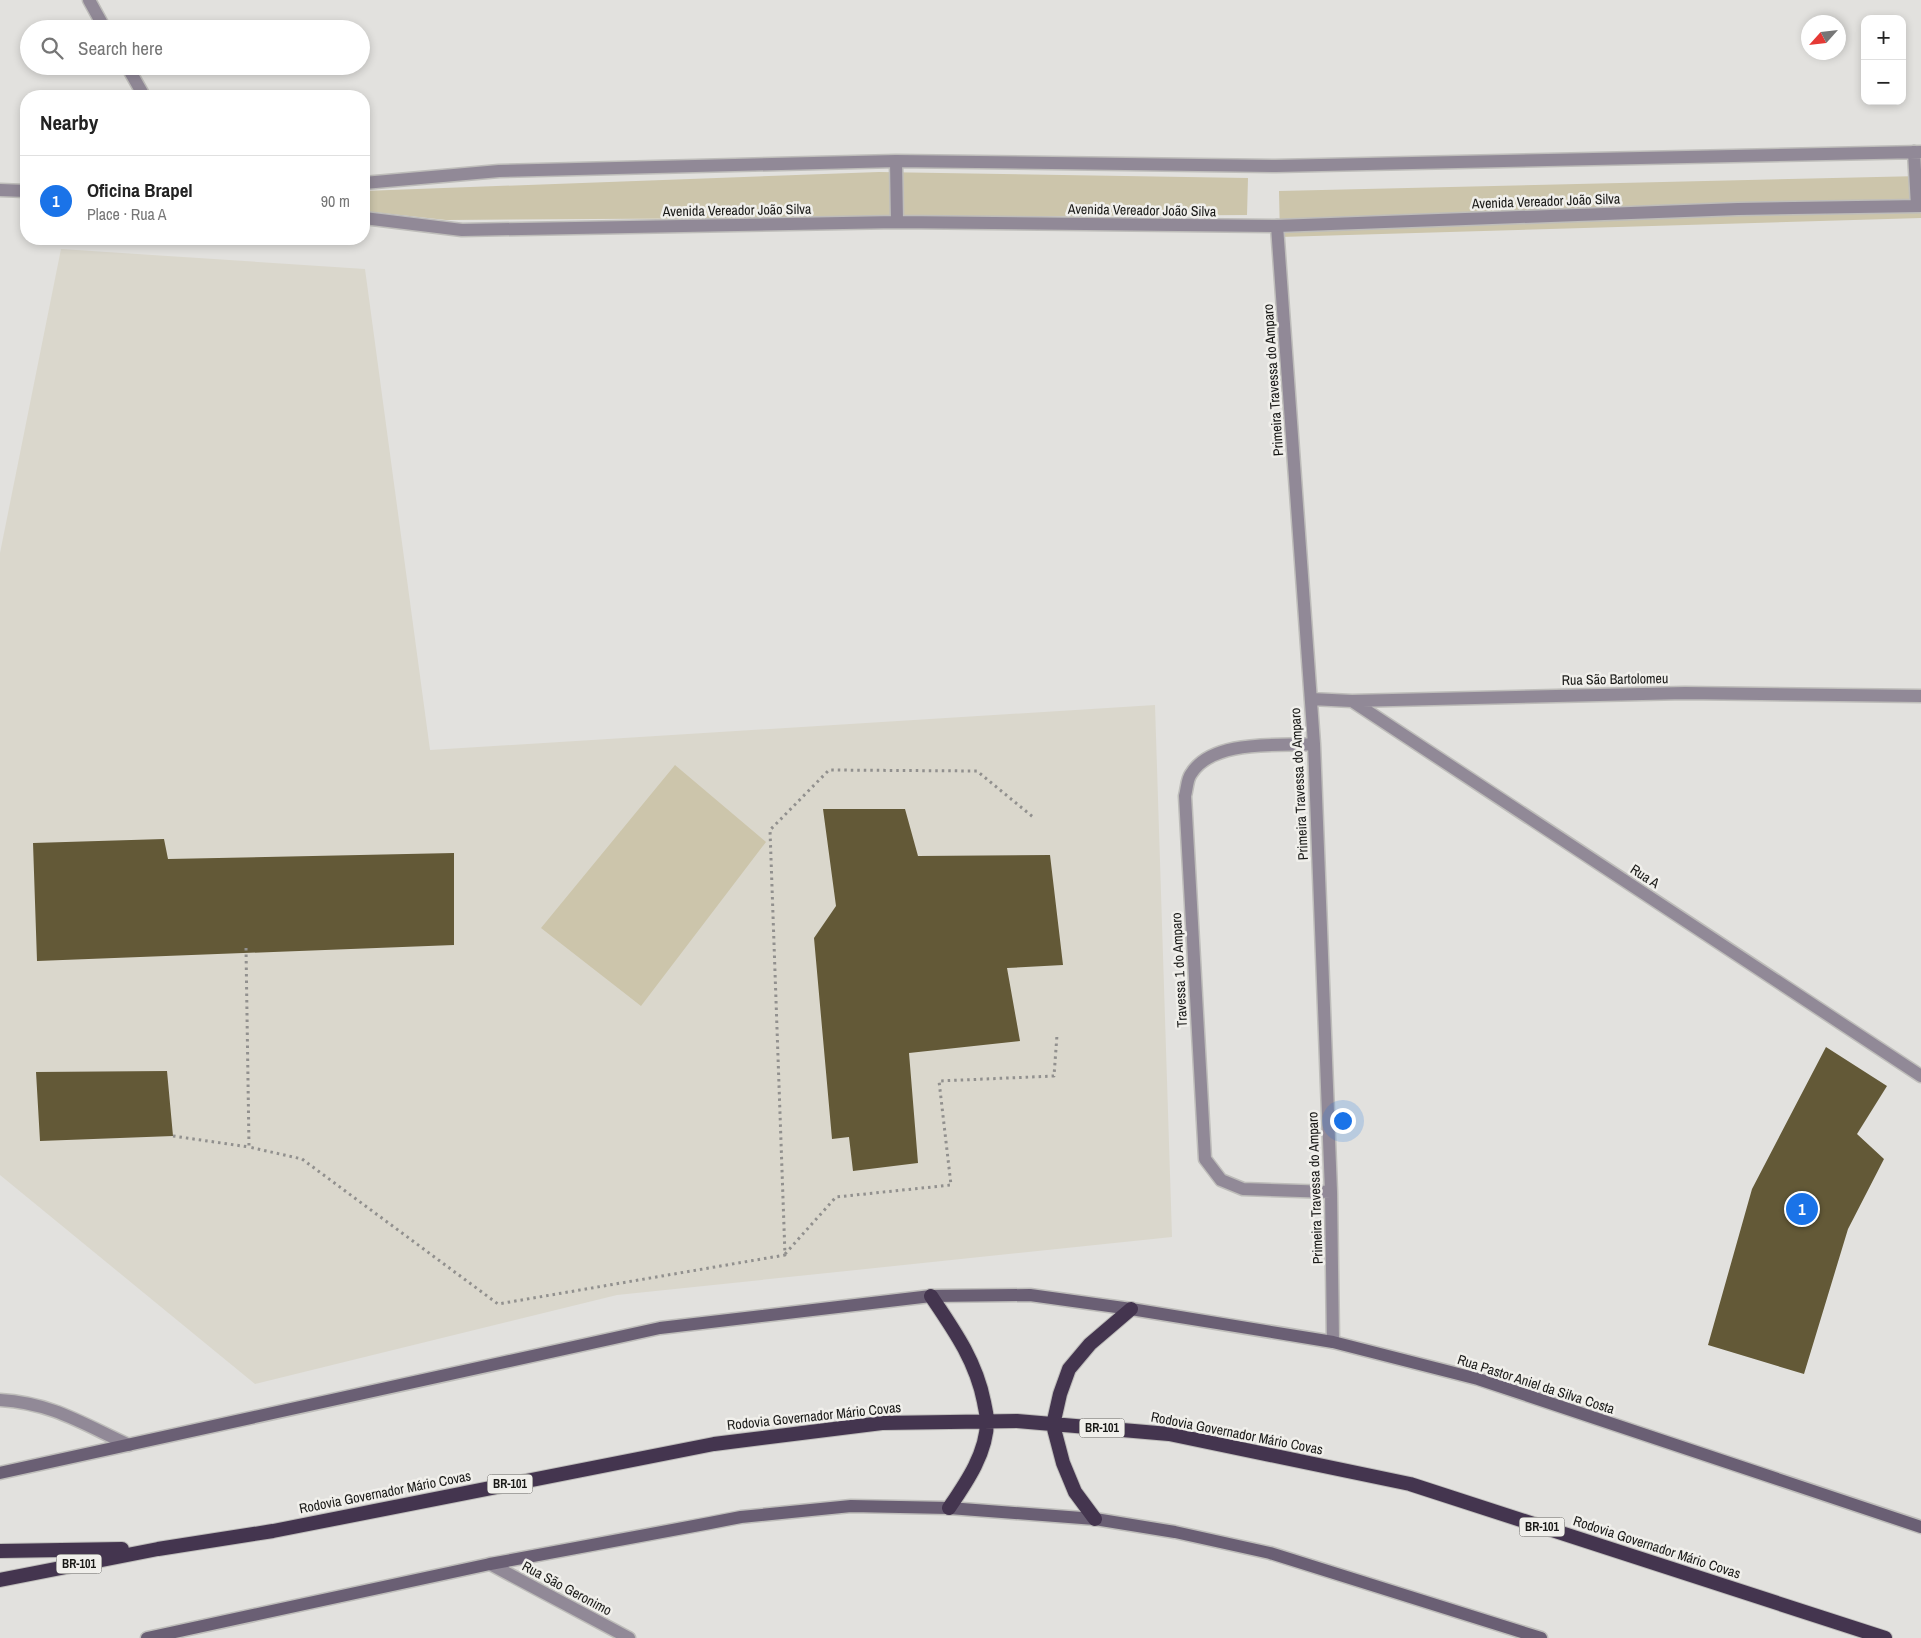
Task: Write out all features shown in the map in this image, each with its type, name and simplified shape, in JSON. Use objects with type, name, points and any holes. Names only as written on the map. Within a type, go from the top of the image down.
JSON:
[{"type":"highway","points":[[931,1296],[964,1344],[980,1381],[988,1421],[971,1477],[949,1508]]},
{"type":"highway","points":[[1095,1520],[1075,1492],[1063,1462],[1053,1425],[1060,1394],[1069,1369],[1090,1344],[1131,1309]]},
{"type":"highway","name":"Rodovia Governador Mário Covas","points":[[0,1580],[158,1548],[273,1531],[714,1444],[863,1424],[988,1421],[1169,1434],[1410,1484],[1885,1638]]},
{"type":"highway","points":[[0,1551],[158,1548]]},
{"type":"main road","name":"Rua Pastor Aniel da Silva Costa","points":[[0,1473],[660,1328],[931,1296],[1030,1295],[1131,1309],[1334,1342],[1514,1390],[1921,1527]]},
{"type":"main road","points":[[147,1638],[490,1564],[741,1517],[852,1506],[949,1508],[1095,1520],[1175,1532],[1270,1553],[1541,1638]]},
{"type":"street","points":[[89,0],[100,20]]},
{"type":"street","points":[[132,75],[141,90]]},
{"type":"street","points":[[370,182],[500,171],[896,161],[1276,166],[1918,152],[1919,206]]},
{"type":"street","points":[[896,161],[897,222]]},
{"type":"street","points":[[0,190],[20,191]]},
{"type":"street","name":"Avenida Vereador João Silva","points":[[370,219],[462,230],[897,222],[1277,226],[1738,209],[1919,206]]},
{"type":"street","name":"Primeira Travessa do Amparo","points":[[1277,226],[1314,744],[1331,1192],[1334,1342]]},
{"type":"street","name":"Rua São Bartolomeu","points":[[1310,699],[1352,701],[1685,693],[1921,696]]},
{"type":"street","name":"Rua A","points":[[1352,701],[1919,1073]]},
{"type":"street","name":"Travessa 1 do Amparo","points":[[1314,744],[1231,749],[1205,758],[1190,774],[1185,796],[1205,1159],[1220,1180],[1243,1189],[1331,1192]]},
{"type":"street","points":[[0,1400],[27,1402],[51,1408],[129,1446]]},
{"type":"street","name":"Rua São Geronimo","points":[[490,1564],[629,1638]]},
{"type":"path","points":[[785,1255],[770,830],[829,770],[977,771],[1033,817]]},
{"type":"path","points":[[246,948],[249,1147]]},
{"type":"path","points":[[173,1136],[249,1147],[302,1159],[498,1304],[785,1255],[836,1197],[951,1185],[939,1081],[1054,1076],[1057,1035]]},
{"type":"shaded area","points":[[879,172],[1248,178],[1247,215],[446,220],[370,212],[370,191]]},
{"type":"shaded area","points":[[1921,176],[1921,218],[1280,237],[1279,191]]},
{"type":"shaded area","points":[[61,249],[365,269],[430,750],[1155,705],[1172,1237],[617,1295],[255,1384],[0,1175],[0,553]]},
{"type":"shaded area","points":[[675,765],[766,842],[641,1006],[541,928]]},
{"type":"building","points":[[823,809],[905,809],[918,856],[1050,855],[1063,965],[1007,968],[1020,1041],[909,1053],[918,1163],[853,1171],[849,1137],[832,1139],[814,938],[836,906]]},
{"type":"building","points":[[164,839],[168,859],[454,853],[454,945],[37,961],[33,843]]},
{"type":"building","points":[[1826,1047],[1887,1086],[1857,1134],[1884,1159],[1848,1229],[1804,1374],[1708,1345],[1752,1189]]},
{"type":"building","points":[[167,1071],[173,1136],[40,1141],[36,1072]]},
{"type":"place","name":"Oficina Brapel","points":[[1802,1209]]}]
